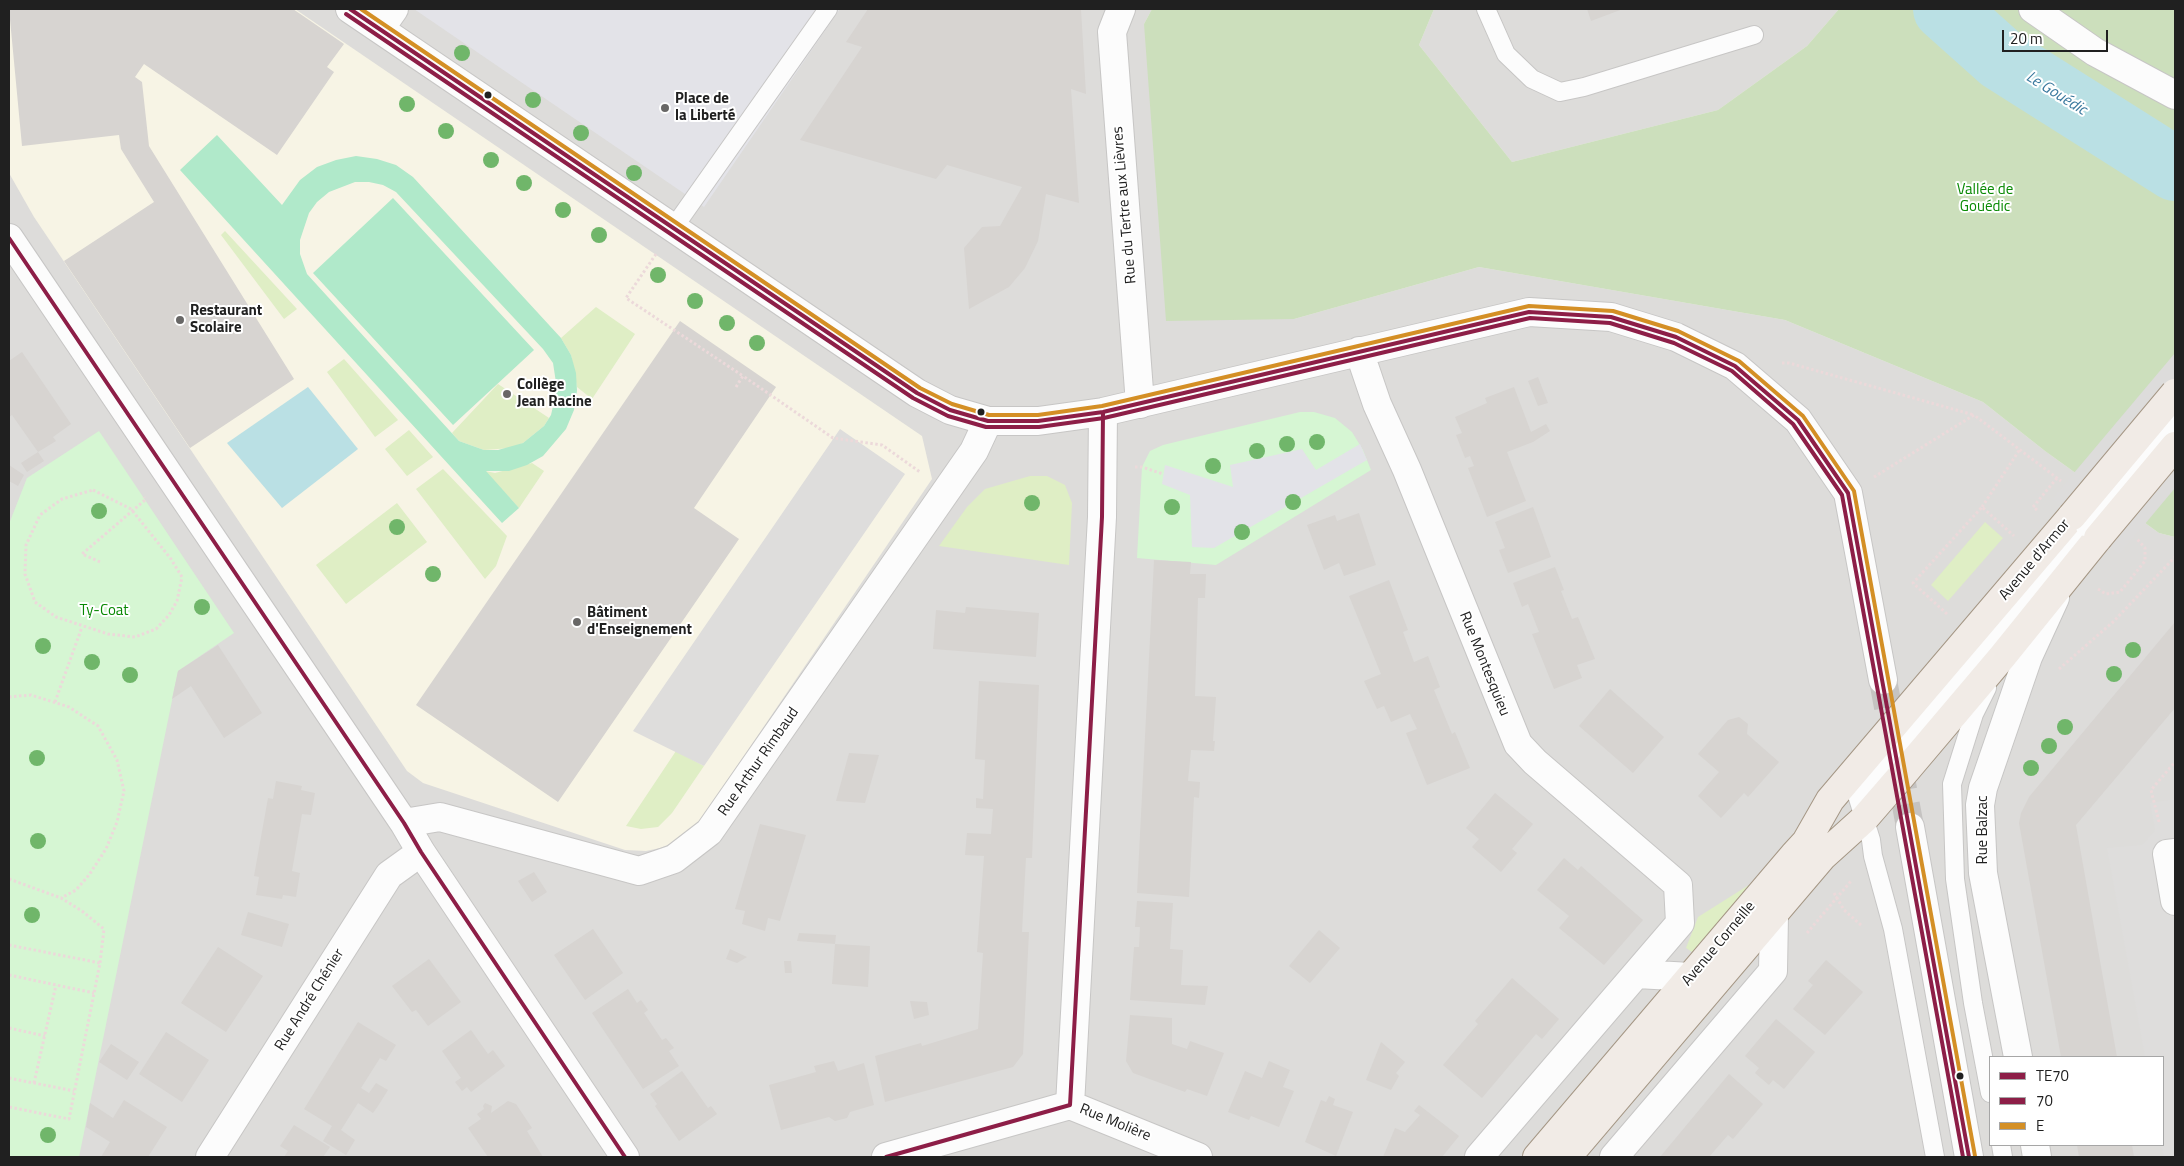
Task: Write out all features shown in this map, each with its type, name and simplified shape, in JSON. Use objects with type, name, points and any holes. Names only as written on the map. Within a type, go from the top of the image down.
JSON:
[{"type":"main road","name":"Avenue d'Armor","points":[[1903,774],[2000,644],[2060,585],[2085,527],[2175,393]]},
{"type":"main road","name":"Avenue d'Armor","points":[[1894,726],[2023,588],[2085,527],[2175,446]]},
{"type":"main road","name":"Avenue Corneille","points":[[1537,1157],[1800,848],[1830,800],[1894,726]]},
{"type":"main road","name":"Avenue Corneille","points":[[1567,1157],[1774,916],[1823,856],[1864,819],[1903,774]]},
{"type":"street","points":[[350,9],[387,19],[674,227],[917,393],[950,410],[988,421],[1038,421],[1103,412],[1529,312],[1611,317],[1676,337],[1735,366],[1798,420],[1848,493],[1883,680]]},
{"type":"street","name":"Rue du Tertre aux Lièvres","points":[[1122,9],[1112,32],[1140,404]]},
{"type":"street","points":[[2033,9],[2095,52],[2175,95]]},
{"type":"street","points":[[9,238],[404,823],[421,852],[625,1157]]},
{"type":"street","name":"Rue Montesquieu","points":[[1359,351],[1377,404],[1407,470],[1518,744],[1535,762],[1678,885],[1680,923],[1637,974]]},
{"type":"street","points":[[1070,1105],[1102,517],[1103,412]]},
{"type":"street","name":"Rue Arthur Rimbaud","points":[[404,823],[440,816],[639,871],[674,859],[709,832],[961,471],[974,451],[988,421]]},
{"type":"street","name":"Rue Balzac","points":[[2018,1056],[1983,873],[1980,805],[1988,770],[2028,657],[2060,585]]},
{"type":"street","points":[[1910,827],[1969,1157]]},
{"type":"street","name":"Rue André Chénier","points":[[210,1157],[389,876],[421,852]]},
{"type":"street","points":[[2171,854],[2175,901]]},
{"type":"street","points":[[1614,1157],[1774,971],[1774,916]]},
{"type":"street","points":[[1479,1157],[1637,974],[1691,977]]},
{"type":"street","name":"Rue Molière","points":[[886,1157],[1070,1105],[1198,1157]]},
{"type":"lane","points":[[674,227],[828,9]]},
{"type":"lane","points":[[1486,9],[1506,54],[1532,79],[1560,92],[1584,87],[1754,35]]},
{"type":"lane","points":[[2085,527],[2175,419]]},
{"type":"lane","points":[[1989,1088],[1973,1003],[1955,879],[1952,784],[1974,714],[2023,588]]},
{"type":"lane","points":[[1935,1157],[1893,929],[1857,795],[2000,644],[2023,588]]},
{"type":"path","points":[[656,254],[626,298],[833,438],[882,445],[920,472],[961,471]]},
{"type":"path","points":[[1735,366],[1789,362],[1974,415],[2065,484]]},
{"type":"path","points":[[736,387],[744,376]]},
{"type":"path","points":[[1848,493],[1974,415]]},
{"type":"path","points":[[1954,620],[1913,583],[1982,507],[2020,449]]},
{"type":"path","points":[[1142,467],[1163,474]]},
{"type":"path","points":[[2033,507],[2057,478]]},
{"type":"path","points":[[93,490],[131,510],[171,559],[182,577],[177,601],[168,616],[156,629],[135,637],[108,634],[56,617],[35,602],[24,574],[26,545],[40,515],[62,499],[93,490]]},
{"type":"path","points":[[100,562],[82,554],[131,510],[145,500]]},
{"type":"path","points":[[1982,507],[2015,537]]},
{"type":"path","points":[[2095,587],[2106,594],[2120,592],[2145,561],[2145,548],[2132,535]]},
{"type":"path","points":[[2057,671],[2113,622],[2175,557]]},
{"type":"path","points":[[55,702],[82,627]]},
{"type":"path","points":[[9,698],[31,695],[69,706],[98,726],[117,760],[124,791],[117,822],[106,849],[76,890],[60,898]]},
{"type":"path","points":[[2171,854],[2151,790],[2175,762]]},
{"type":"path","points":[[1812,870],[1837,897],[1844,910],[1863,926],[1865,936]]},
{"type":"path","points":[[9,879],[60,898],[82,911],[104,929],[100,963],[69,1119],[9,1107]]},
{"type":"path","points":[[9,945],[100,963]]},
{"type":"path","points":[[9,976],[94,993]]},
{"type":"path","points":[[34,1083],[56,985]]},
{"type":"path","points":[[9,1028],[45,1036]]},
{"type":"path","points":[[9,1078],[74,1091]]},
{"type":"shaded area","points":[[9,9],[1152,9],[1144,24],[1294,319],[1479,267],[1785,320],[1983,402],[2045,451],[2159,533],[2175,537],[2175,1157],[9,1157]]},
{"type":"shaded area","name":"Collège Jean Racine","points":[[9,9],[295,9],[922,436],[932,479],[701,819],[689,833],[675,842],[660,848],[646,851],[625,850],[423,783],[407,771],[34,217],[9,173]]},
{"type":"shaded area","name":"Place de la Liberté","points":[[414,9],[840,9],[704,207]]},
{"type":"shaded area","points":[[1434,9],[1839,9],[1807,46],[1718,110],[1512,162],[1419,45]]},
{"type":"shaded area","points":[[840,429],[905,474],[704,766],[633,731]]},
{"type":"shaded area","points":[[1360,444],[1367,460],[1214,548],[1192,547],[1190,495],[1162,484],[1165,465],[1233,487],[1230,465],[1302,449],[1316,470]]},
{"type":"shaded area","points":[[2175,799],[2175,1157],[2164,1157],[2161,1146],[2164,1146],[2164,1056],[2145,1056],[2107,848],[2142,845],[2155,830],[2150,803]]},
{"type":"green space","name":"Vallée de Gouédic","points":[[1152,9],[1434,9],[1419,45],[1512,162],[1718,110],[1807,46],[1839,9],[2175,9],[2175,537],[2159,533],[2045,451],[1983,402],[1785,320],[1479,267],[1294,319],[1166,321],[1144,24]]},
{"type":"green space","points":[[217,135],[282,205],[300,180],[317,167],[336,160],[356,156],[377,159],[396,165],[413,177],[561,338],[571,355],[576,373],[577,391],[574,410],[566,429],[543,456],[527,465],[509,471],[486,471],[519,508],[502,523],[180,170]],"holes":[[[355,182],[383,185],[396,192],[543,349],[553,363],[557,389],[551,415],[544,426],[523,443],[498,450],[484,450],[459,441],[307,274],[300,254],[300,240],[309,213],[317,202],[329,192]]]},
{"type":"green space","points":[[393,198],[534,350],[453,425],[313,273]]},
{"type":"green space","points":[[225,231],[297,309],[284,319],[221,235]]},
{"type":"green space","points":[[596,307],[635,334],[592,399],[577,387],[571,355],[561,338]]},
{"type":"green space","points":[[344,359],[398,420],[375,437],[327,372]]},
{"type":"green space","points":[[498,384],[549,418],[544,426],[523,443],[511,448],[484,450],[459,441],[452,433]]},
{"type":"green space","points":[[1300,412],[1314,412],[1335,418],[1352,432],[1363,450],[1371,470],[1216,565],[1137,558],[1142,467],[1150,451],[1163,445]]},
{"type":"green space","points":[[409,430],[433,457],[407,476],[385,449]]},
{"type":"green space","name":"Ty-Coat","points":[[99,431],[234,633],[178,671],[79,1157],[9,1157],[9,524],[27,478]]},
{"type":"green space","points":[[532,463],[544,471],[519,508],[485,471],[495,473]]},
{"type":"green space","points":[[443,469],[507,536],[496,566],[485,579],[416,489]]},
{"type":"green space","points":[[1030,476],[1047,476],[1065,485],[1072,503],[1069,565],[939,546],[967,507],[985,489]]},
{"type":"green space","points":[[397,503],[427,542],[346,604],[316,565]]},
{"type":"green space","points":[[1985,522],[2003,538],[1948,601],[1931,585]]},
{"type":"green space","points":[[676,751],[704,766],[672,813],[658,827],[641,829],[626,826]]},
{"type":"green space","points":[[1752,883],[1698,956],[1686,948],[1698,917]]},
{"type":"water","points":[[308,387],[358,449],[282,508],[227,443]]},
{"type":"pier","points":[[2175,353],[2175,488],[2119,555],[2052,499]]},
{"type":"building","points":[[9,9],[293,9],[344,44],[327,67],[334,72],[277,155],[144,64],[135,77],[142,82],[149,146],[294,379],[190,448],[64,261],[154,202],[121,149],[119,135],[22,146]]},
{"type":"building","points":[[868,9],[1081,9],[1086,94],[1071,89],[1079,203],[1046,194],[1038,241],[1025,268],[1009,287],[969,309],[964,248],[982,227],[1000,226],[1022,187],[947,165],[936,179],[800,140],[862,47],[846,42]]},
{"type":"building","points":[[1587,9],[1623,9],[1591,21]]},
{"type":"building","name":"Bâtiment d'Enseignement","points":[[680,321],[776,387],[694,508],[739,539],[558,802],[416,705]]},
{"type":"building","points":[[22,352],[71,424],[53,437],[56,441],[38,452],[12,415],[9,417],[9,361]]},
{"type":"building","points":[[1538,377],[1548,403],[1538,406],[1528,381]]},
{"type":"building","points":[[1514,387],[1531,432],[1546,424],[1550,431],[1533,442],[1507,452],[1526,501],[1487,517],[1468,468],[1474,466],[1470,456],[1465,458],[1456,435],[1462,433],[1455,417],[1487,403],[1485,398]]},
{"type":"building","points":[[38,452],[44,461],[27,472],[21,463]]},
{"type":"building","points":[[9,465],[24,475],[18,486],[9,481]]},
{"type":"building","points":[[1533,507],[1551,557],[1508,573],[1499,550],[1505,548],[1495,522]]},
{"type":"building","points":[[1359,513],[1376,565],[1344,576],[1339,563],[1324,570],[1307,525],[1335,515],[1337,521]]},
{"type":"building","points":[[1154,560],[1191,562],[1190,574],[1206,574],[1205,598],[1198,598],[1195,696],[1216,697],[1213,741],[1215,741],[1214,751],[1191,750],[1188,781],[1200,782],[1199,798],[1194,797],[1189,897],[1137,893]]},
{"type":"building","points":[[1555,567],[1564,590],[1561,591],[1572,619],[1578,617],[1595,659],[1577,665],[1582,678],[1554,689],[1532,634],[1539,632],[1528,604],[1522,607],[1513,583]]},
{"type":"building","points":[[1389,580],[1408,630],[1403,632],[1414,662],[1428,656],[1440,687],[1434,690],[1452,734],[1455,732],[1470,768],[1427,785],[1406,733],[1417,729],[1410,714],[1391,722],[1384,706],[1377,709],[1364,681],[1381,674],[1349,596]]},
{"type":"building","points":[[966,607],[1039,613],[1036,657],[933,649],[936,610],[965,613]]},
{"type":"building","points":[[2175,622],[2175,708],[2076,825],[2117,1056],[2061,1056],[2019,823],[2021,813],[2029,797]]},
{"type":"building","points":[[218,645],[262,713],[224,738],[191,686],[172,699],[178,671]]},
{"type":"building","points":[[979,681],[1039,685],[1032,858],[1026,858],[1022,932],[1029,932],[1023,1054],[1013,1067],[885,1102],[875,1056],[921,1043],[922,1046],[978,1029],[983,953],[977,952],[984,856],[965,855],[967,833],[991,834],[993,809],[976,808],[976,798],[983,799],[985,760],[975,759]]},
{"type":"building","points":[[1610,689],[1664,737],[1633,773],[1579,726]]},
{"type":"building","points":[[1739,717],[1748,724],[1747,734],[1779,762],[1748,797],[1744,793],[1721,818],[1698,796],[1719,772],[1698,754],[1728,720]]},
{"type":"building","points":[[849,753],[879,755],[865,803],[836,801]]},
{"type":"building","points":[[276,781],[302,786],[301,790],[315,793],[311,815],[302,814],[292,871],[300,873],[296,897],[283,895],[282,899],[256,895],[259,877],[254,876],[268,798],[273,799]]},
{"type":"building","points":[[1495,793],[1533,824],[1512,849],[1517,853],[1501,872],[1472,847],[1479,839],[1466,828]]},
{"type":"building","points":[[760,824],[806,835],[780,921],[768,918],[765,931],[742,924],[745,911],[735,909]]},
{"type":"building","points":[[1564,858],[1578,870],[1581,866],[1643,920],[1604,965],[1559,928],[1569,916],[1537,890]]},
{"type":"building","points":[[534,872],[547,892],[532,902],[518,881]]},
{"type":"building","points":[[1137,901],[1173,903],[1170,949],[1183,950],[1181,985],[1208,986],[1205,1005],[1130,1000],[1134,947],[1139,947],[1140,927],[1135,927]]},
{"type":"building","points":[[248,912],[289,924],[282,947],[241,935]]},
{"type":"building","points":[[593,929],[623,973],[585,1000],[554,955]]},
{"type":"building","points":[[1319,930],[1340,948],[1310,983],[1289,966]]},
{"type":"building","points":[[799,933],[836,935],[835,944],[797,941]]},
{"type":"building","points":[[835,944],[870,946],[868,987],[832,984]]},
{"type":"building","points":[[218,947],[263,976],[226,1032],[181,1003]]},
{"type":"building","points":[[730,949],[747,957],[737,963],[726,959]]},
{"type":"building","points":[[429,959],[461,1002],[428,1026],[416,1010],[412,1012],[392,986]]},
{"type":"building","points":[[1826,960],[1863,992],[1825,1035],[1793,1009],[1813,985],[1808,981]]},
{"type":"building","points":[[784,961],[791,961],[792,973],[785,973]]},
{"type":"building","points":[[1512,978],[1559,1019],[1542,1039],[1536,1034],[1482,1098],[1443,1065],[1478,1024],[1475,1021]]},
{"type":"building","points":[[628,989],[637,1003],[641,1000],[648,1010],[644,1013],[662,1040],[666,1038],[674,1048],[669,1051],[679,1066],[643,1089],[592,1013]]},
{"type":"building","points":[[910,1001],[927,1002],[929,1015],[914,1019]]},
{"type":"building","points":[[1130,1015],[1172,1018],[1172,1044],[1187,1049],[1190,1041],[1224,1053],[1207,1096],[1187,1089],[1185,1092],[1133,1073],[1126,1061]]},
{"type":"building","points":[[1776,1019],[1815,1052],[1784,1089],[1773,1080],[1769,1085],[1755,1073],[1759,1068],[1745,1056]]},
{"type":"building","points":[[358,1022],[396,1045],[386,1061],[380,1058],[361,1088],[369,1093],[376,1083],[388,1090],[378,1106],[373,1113],[358,1103],[341,1130],[355,1140],[346,1155],[323,1141],[332,1126],[304,1109]]},
{"type":"building","points":[[471,1030],[488,1054],[493,1050],[505,1066],[471,1092],[467,1087],[462,1091],[455,1082],[461,1078],[442,1051]]},
{"type":"building","points":[[166,1032],[209,1060],[182,1102],[139,1074]]},
{"type":"building","points":[[1381,1042],[1405,1062],[1396,1073],[1399,1076],[1391,1090],[1366,1080]]},
{"type":"building","points":[[111,1044],[139,1062],[127,1080],[99,1062]]},
{"type":"building","points":[[834,1061],[838,1071],[864,1063],[874,1105],[850,1112],[847,1118],[835,1121],[829,1117],[781,1130],[769,1085],[816,1072],[814,1066]]},
{"type":"building","points":[[1269,1061],[1290,1070],[1283,1087],[1294,1091],[1279,1127],[1251,1116],[1249,1120],[1228,1112],[1245,1071],[1262,1078]]},
{"type":"building","points":[[682,1071],[708,1108],[711,1106],[717,1114],[679,1141],[655,1106],[657,1104],[650,1094]]},
{"type":"building","points":[[1729,1074],[1763,1104],[1733,1139],[1728,1135],[1709,1157],[1660,1157]]},
{"type":"building","points":[[1329,1096],[1335,1099],[1333,1105],[1353,1112],[1336,1156],[1305,1142],[1321,1100],[1326,1102]]},
{"type":"building","points":[[124,1100],[167,1127],[148,1157],[101,1157],[110,1142],[86,1127],[90,1103],[113,1118]]},
{"type":"building","points":[[508,1101],[516,1104],[532,1128],[527,1131],[543,1157],[488,1157],[468,1128],[481,1119],[477,1114],[484,1109],[485,1103],[492,1106],[491,1113]]},
{"type":"building","points":[[1419,1105],[1459,1136],[1442,1157],[1383,1157],[1395,1128],[1405,1132],[1420,1115],[1414,1111]]},
{"type":"building","points":[[294,1125],[330,1147],[323,1157],[284,1157],[288,1151],[280,1146]]},
{"type":"building","points":[[2077,1146],[2132,1146],[2134,1157],[2079,1157]]},
{"type":"waterway","name":"Le Gouédic","points":[[1945,9],[2001,59],[2175,169]]},
{"type":"tunnel","points":[[1883,680],[1910,827]]},
{"type":"transit line","name":"TE70","points":[[350,9],[917,393],[950,410],[988,421],[1038,421],[1103,412],[1529,312],[1611,317],[1676,337],[1735,366],[1798,420],[1848,493],[1969,1157]]},
{"type":"transit line","name":"E","points":[[361,9],[920,388],[952,404],[989,415],[1038,415],[1102,406],[1529,306],[1613,311],[1678,331],[1739,361],[1803,416],[1854,491],[1975,1156]]},
{"type":"transit line","name":"70","points":[[346,14],[913,398],[948,416],[986,427],[1039,427],[1104,418],[1530,318],[1610,323],[1674,343],[1732,371],[1793,424],[1842,495],[1963,1157]]},
{"type":"transit line","name":"TE70","points":[[9,238],[404,823],[421,852],[625,1157]]},
{"type":"transit line","name":"TE70","points":[[886,1157],[1070,1105],[1102,517],[1103,412]]},
{"type":"place","name":"Place de la Liberté","points":[[665,108]]},
{"type":"place","name":"Restaurant Scolaire","points":[[180,320]]},
{"type":"place","name":"Collège Jean Racine","points":[[507,394]]},
{"type":"place","name":"Bâtiment d'Enseignement","points":[[577,622]]}]
